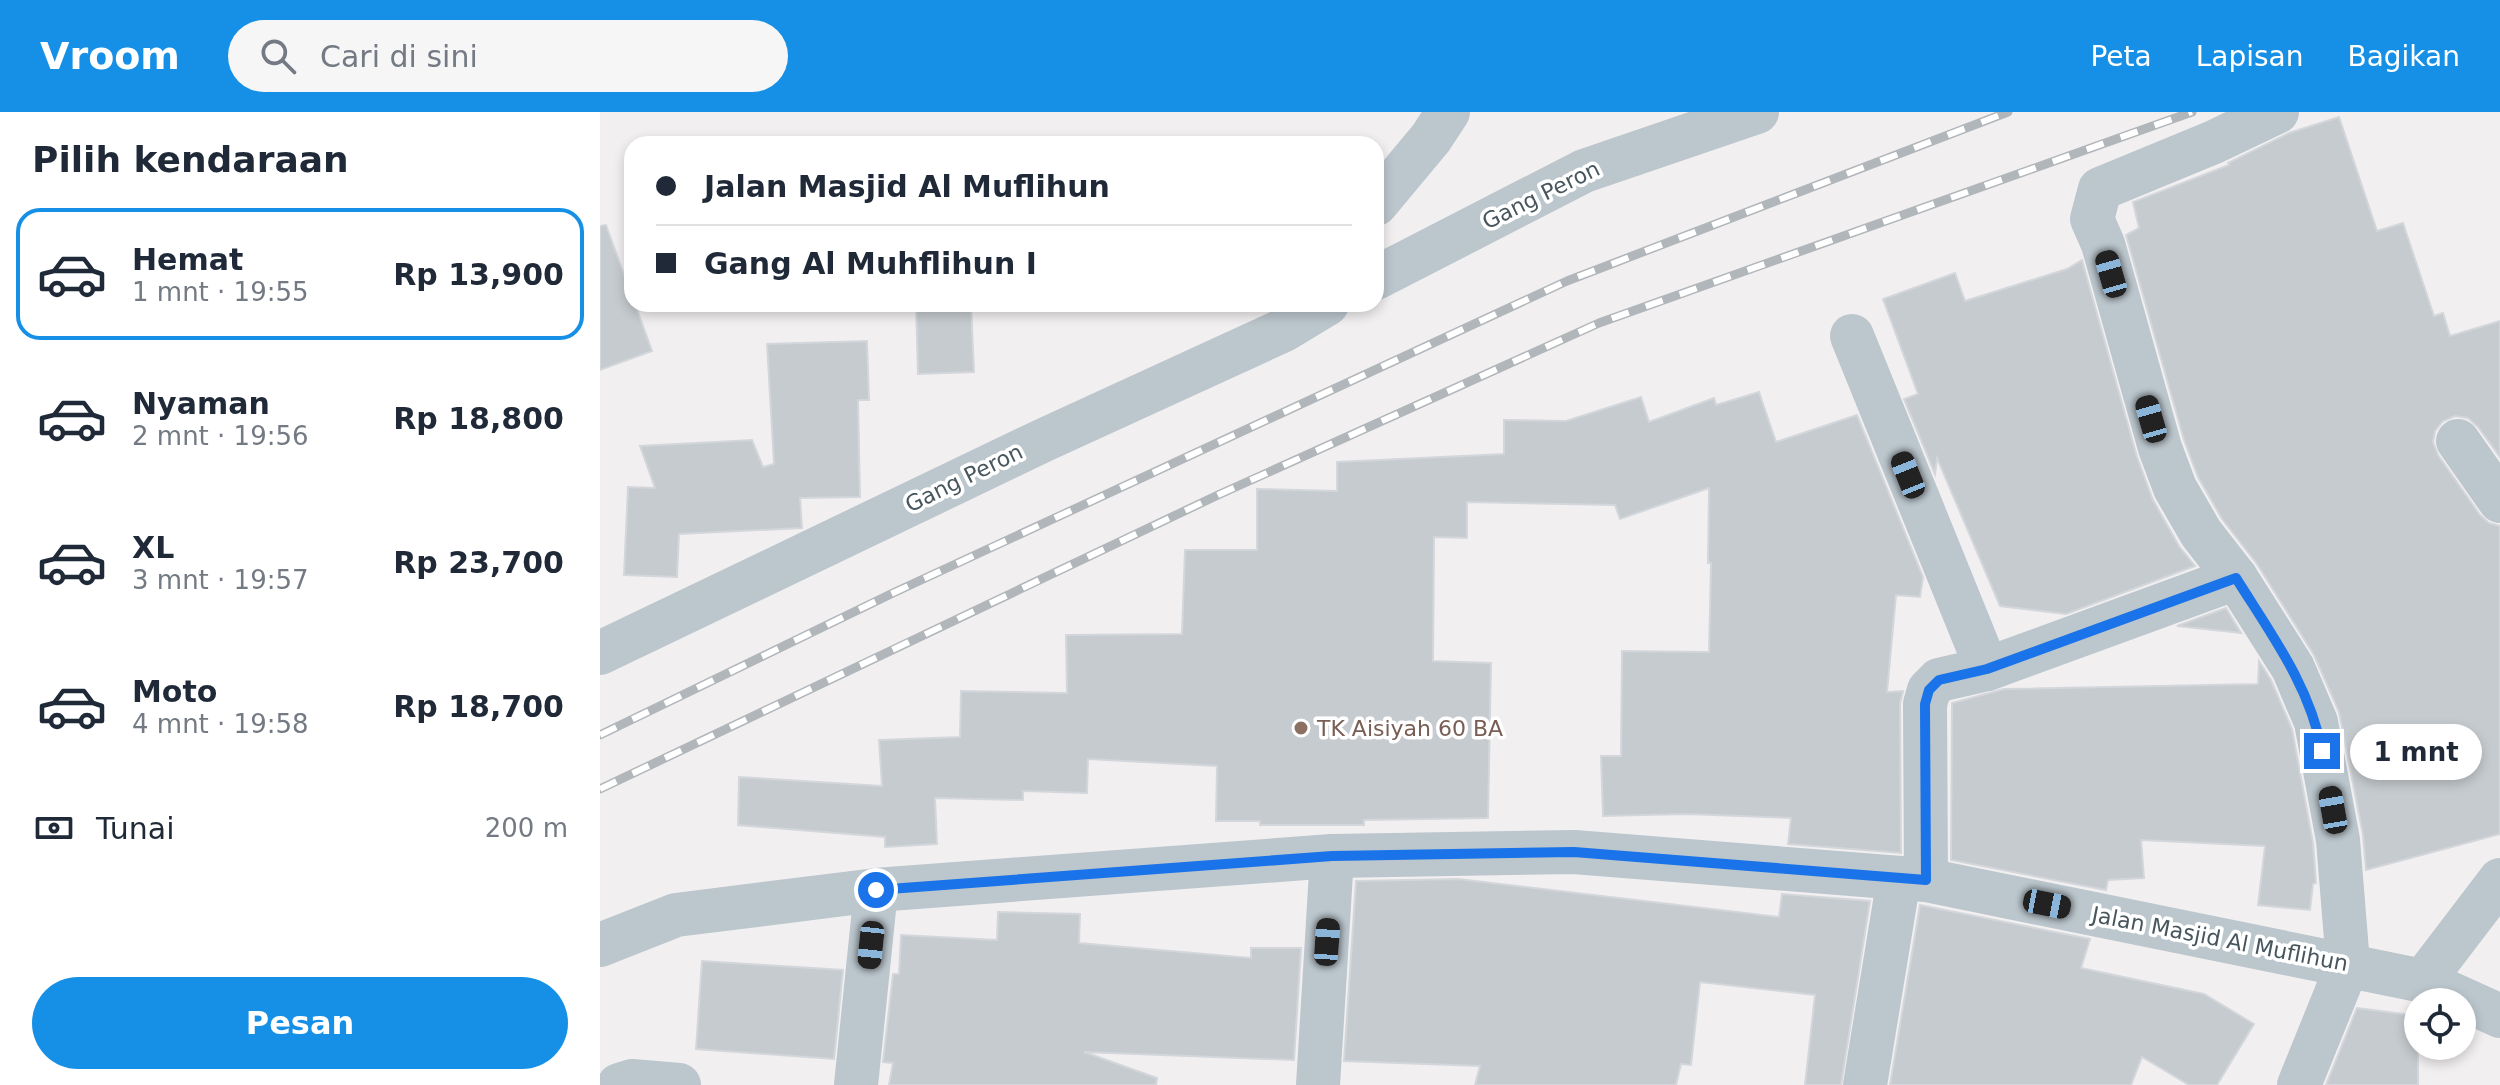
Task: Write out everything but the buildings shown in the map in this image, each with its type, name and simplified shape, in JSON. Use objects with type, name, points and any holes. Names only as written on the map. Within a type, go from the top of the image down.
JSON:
[{"type":"street","name":"Gang Peron","points":[[1384,274],[1584,171],[1757,112]]},
{"type":"street","points":[[2277,112],[2100,189],[2092,219],[2103,244],[2160,448],[2175,488],[2201,533],[2236,578],[2293,668],[2316,722],[2338,840],[2348,964],[2299,1085]]},
{"type":"street","points":[[1384,192],[1433,121]]},
{"type":"street","name":"Gang Peron","points":[[600,653],[1044,440],[1281,317]]},
{"type":"street","points":[[1852,336],[1987,669]]},
{"type":"street","points":[[2458,441],[2500,501]]},
{"type":"street","points":[[1865,1085],[1913,879],[1925,704],[1929,690],[1939,680],[1987,669],[2236,578]]},
{"type":"street","name":"Jalan Masjid Al Muflihun","points":[[600,945],[676,915],[876,890],[1332,856],[1574,852],[1913,879],[2423,981],[2500,1016]]},
{"type":"street","points":[[1318,1085],[1332,856]]},
{"type":"street","points":[[2423,981],[2500,880]]},
{"type":"street","points":[[856,1085],[876,890]]},
{"type":"street","points":[[619,1085],[632,1081],[679,1085]]},
{"type":"railway","points":[[600,735],[893,593],[1567,281],[2008,112]]},
{"type":"railway","points":[[600,789],[1218,495],[1599,323],[2192,112]]},
{"type":"place","name":"TK Aisiyah 60 BA","points":[[1301,728]]},
{"type":"route","points":[[876,890],[1332,856],[1574,852],[1926,880],[1925,704],[1929,690],[1939,680],[1987,669],[2236,578],[2293,668],[2316,722],[2322,751]]}]
